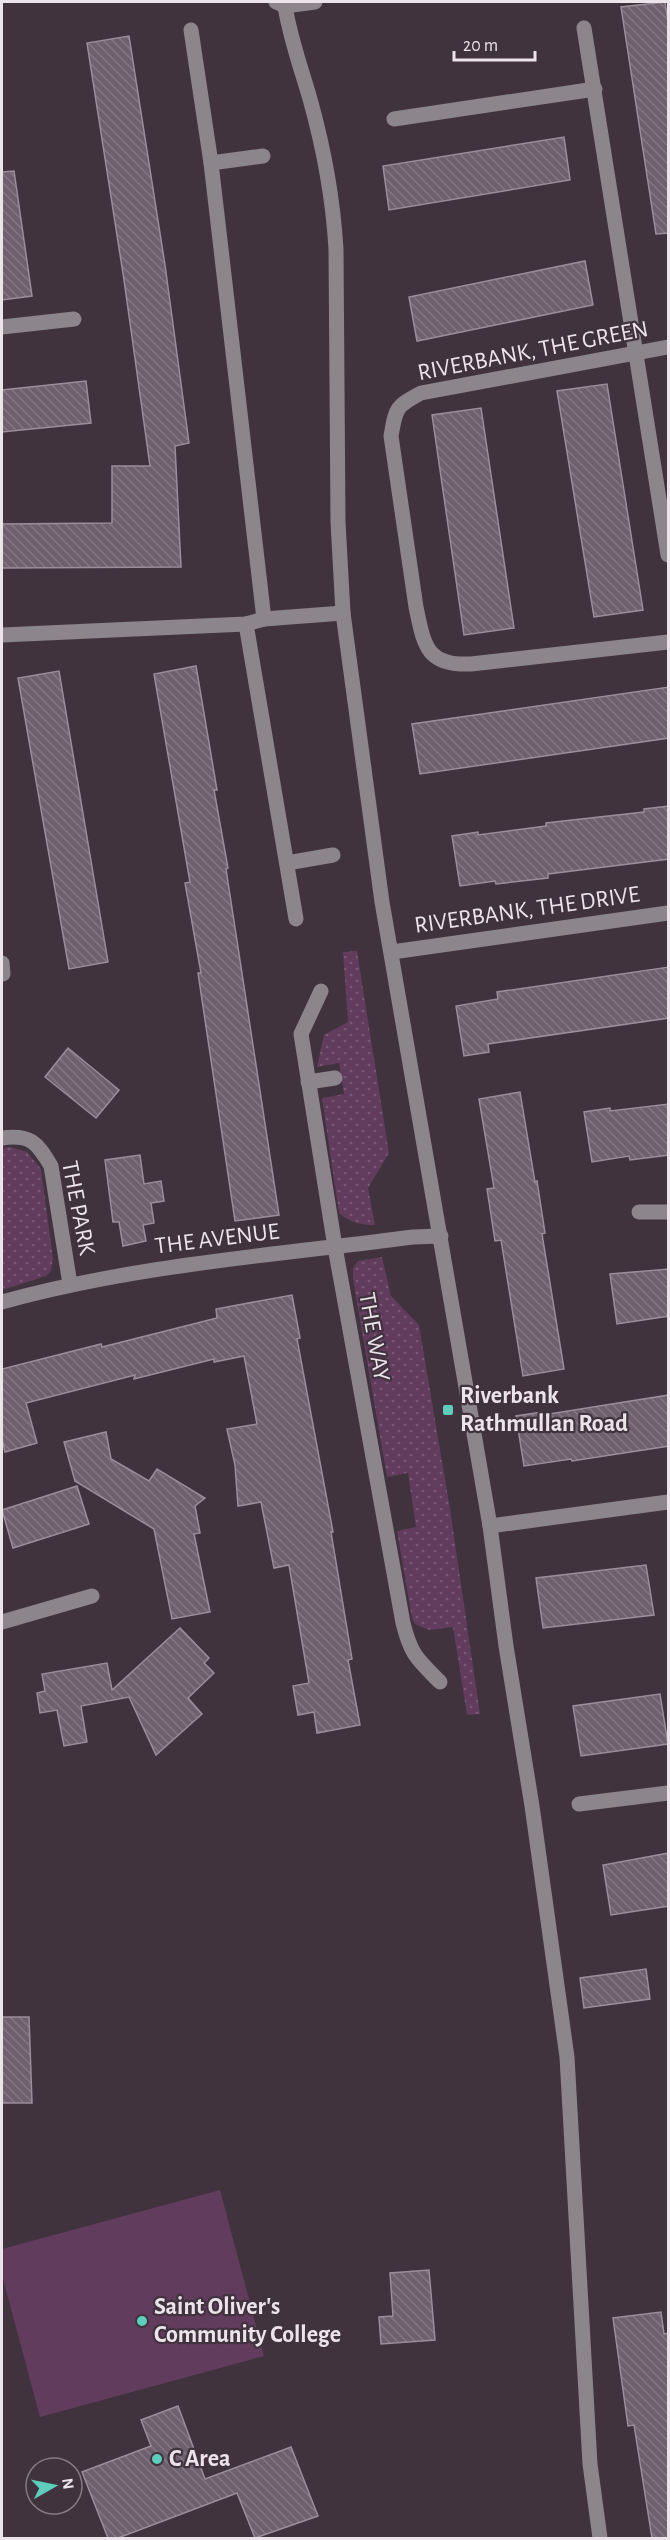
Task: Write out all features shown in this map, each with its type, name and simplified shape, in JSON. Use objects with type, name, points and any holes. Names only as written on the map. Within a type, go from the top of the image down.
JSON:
[{"type":"street","points":[[315,2],[280,4],[310,100],[327,170],[333,209],[336,249],[338,522],[344,613],[367,799],[490,1526],[567,2057],[590,2464],[600,2538]]},
{"type":"street","points":[[584,28],[669,555]]},
{"type":"street","points":[[191,30],[212,163],[264,619]]},
{"type":"street","points":[[394,119],[595,90]]},
{"type":"street","points":[[212,163],[263,156]]},
{"type":"street","points":[[2,327],[74,319]]},
{"type":"street","name":"RIVERBANK, THE GREEN","points":[[669,347],[637,351],[421,393],[395,410],[391,436],[416,607],[422,635],[430,654],[443,662],[471,664],[669,642]]},
{"type":"street","points":[[2,635],[246,624],[264,619],[344,613]]},
{"type":"street","points":[[246,624],[296,920]]},
{"type":"street","points":[[286,863],[333,855]]},
{"type":"street","name":"RIVERBANK, THE DRIVE","points":[[392,952],[669,913]]},
{"type":"street","name":"THE WAY","points":[[321,991],[301,1034],[335,1247],[403,1623],[409,1647],[440,1682]]},
{"type":"street","points":[[308,1082],[335,1078]]},
{"type":"street","name":"THE PARK","points":[[2,1138],[31,1139],[41,1149],[51,1166],[70,1284]]},
{"type":"street","points":[[639,1212],[669,1212]]},
{"type":"street","name":"THE AVENUE","points":[[2,1302],[70,1284],[147,1270],[413,1237],[441,1236]]},
{"type":"street","points":[[490,1526],[669,1502]]},
{"type":"street","points":[[2,1622],[92,1596]]},
{"type":"street","points":[[579,1804],[669,1793]]},
{"type":"shaded area","points":[[357,951],[389,1153],[368,1188],[375,1225],[356,1223],[339,1213],[322,1098],[344,1094],[339,1063],[317,1067],[324,1035],[348,1022],[343,952]]},
{"type":"shaded area","points":[[10,1147],[27,1152],[41,1169],[53,1259],[51,1271],[46,1276],[2,1290],[2,1148]]},
{"type":"shaded area","points":[[382,1257],[391,1296],[419,1325],[450,1509],[480,1714],[467,1715],[453,1627],[429,1630],[415,1624],[412,1618],[397,1531],[416,1527],[408,1473],[387,1477],[353,1279],[353,1268],[358,1261]]},
{"type":"shaded area","points":[[220,2190],[264,2356],[40,2417],[2,2275],[2,2249]]},
{"type":"building","points":[[665,2],[669,28],[669,233],[656,234],[621,7]]},
{"type":"building","points":[[129,36],[165,265],[189,443],[175,446],[181,567],[2,568],[2,524],[112,523],[112,466],[150,466],[87,43]]},
{"type":"building","points":[[564,137],[570,180],[389,210],[383,166]]},
{"type":"building","points":[[14,171],[32,296],[2,300],[2,172]]},
{"type":"building","points":[[585,261],[593,305],[417,341],[409,297]]},
{"type":"building","points":[[86,381],[91,423],[2,432],[2,390]]},
{"type":"building","points":[[607,384],[643,610],[594,617],[557,391]]},
{"type":"building","points":[[481,408],[514,628],[464,635],[432,415]]},
{"type":"building","points":[[196,666],[217,790],[214,790],[228,868],[226,869],[279,1215],[235,1221],[198,973],[201,973],[185,883],[190,882],[154,674]]},
{"type":"building","points":[[59,671],[108,962],[69,969],[18,678]]},
{"type":"building","points":[[669,687],[669,738],[420,774],[412,724]]},
{"type":"building","points":[[669,806],[669,859],[548,874],[548,878],[496,884],[495,881],[460,886],[452,836],[546,826],[546,823],[644,812],[644,809]]},
{"type":"building","points":[[669,967],[669,1018],[488,1044],[489,1052],[464,1056],[456,1006],[498,999],[497,992]]},
{"type":"building","points":[[68,1048],[119,1090],[96,1118],[45,1077]]},
{"type":"building","points":[[520,1092],[535,1182],[537,1181],[545,1233],[542,1234],[564,1369],[523,1376],[501,1240],[495,1241],[487,1189],[494,1188],[479,1099]]},
{"type":"building","points":[[669,1104],[669,1155],[630,1160],[629,1156],[592,1162],[584,1112]]},
{"type":"building","points":[[140,1155],[144,1184],[161,1181],[164,1201],[151,1203],[154,1223],[143,1225],[146,1241],[123,1246],[119,1222],[113,1222],[105,1160]]},
{"type":"building","points":[[669,1269],[669,1316],[617,1324],[610,1274]]},
{"type":"building","points":[[292,1295],[300,1338],[297,1339],[333,1532],[331,1532],[352,1659],[348,1660],[360,1725],[317,1733],[314,1712],[298,1715],[293,1686],[309,1683],[289,1565],[274,1568],[261,1502],[238,1506],[235,1465],[227,1429],[257,1424],[244,1356],[214,1362],[214,1359],[134,1379],[135,1375],[26,1403],[37,1443],[5,1452],[2,1439],[2,1369],[217,1318],[216,1309]]},
{"type":"building","points":[[669,1395],[669,1446],[524,1466],[516,1416],[542,1412],[543,1415]]},
{"type":"building","points":[[106,1432],[111,1459],[149,1481],[157,1469],[205,1498],[195,1506],[200,1533],[194,1534],[210,1612],[172,1619],[154,1529],[75,1481],[64,1442]]},
{"type":"building","points":[[77,1486],[89,1524],[13,1548],[2,1510]]},
{"type":"building","points":[[646,1565],[654,1615],[543,1628],[536,1578]]},
{"type":"building","points":[[180,1628],[209,1658],[204,1663],[214,1673],[188,1698],[202,1714],[156,1755],[129,1697],[81,1706],[87,1742],[64,1746],[57,1710],[40,1713],[37,1693],[45,1691],[42,1674],[107,1663],[112,1690]]},
{"type":"building","points":[[660,1694],[668,1744],[581,1756],[573,1706]]},
{"type":"building","points":[[669,1853],[669,1906],[611,1915],[603,1865]]},
{"type":"building","points":[[646,1969],[650,1999],[584,2008],[580,1978]]},
{"type":"building","points":[[2,2017],[29,2017],[32,2103],[2,2103]]},
{"type":"building","points":[[429,2270],[435,2340],[381,2344],[379,2317],[393,2316],[390,2273]]},
{"type":"building","points":[[661,2312],[664,2334],[669,2333],[669,2538],[652,2538],[634,2425],[628,2426],[613,2318]]},
{"type":"building","name":"C Area","points":[[178,2406],[205,2479],[291,2447],[318,2516],[255,2538],[237,2493],[118,2538],[108,2538],[84,2477],[84,2471],[151,2446],[141,2420]]},
{"type":"place","name":"Riverbank Rathmullan Road","points":[[448,1410]]},
{"type":"place","name":"Saint Oliver's Community College","points":[[142,2321]]},
{"type":"place","name":"C Area","points":[[157,2459]]}]
